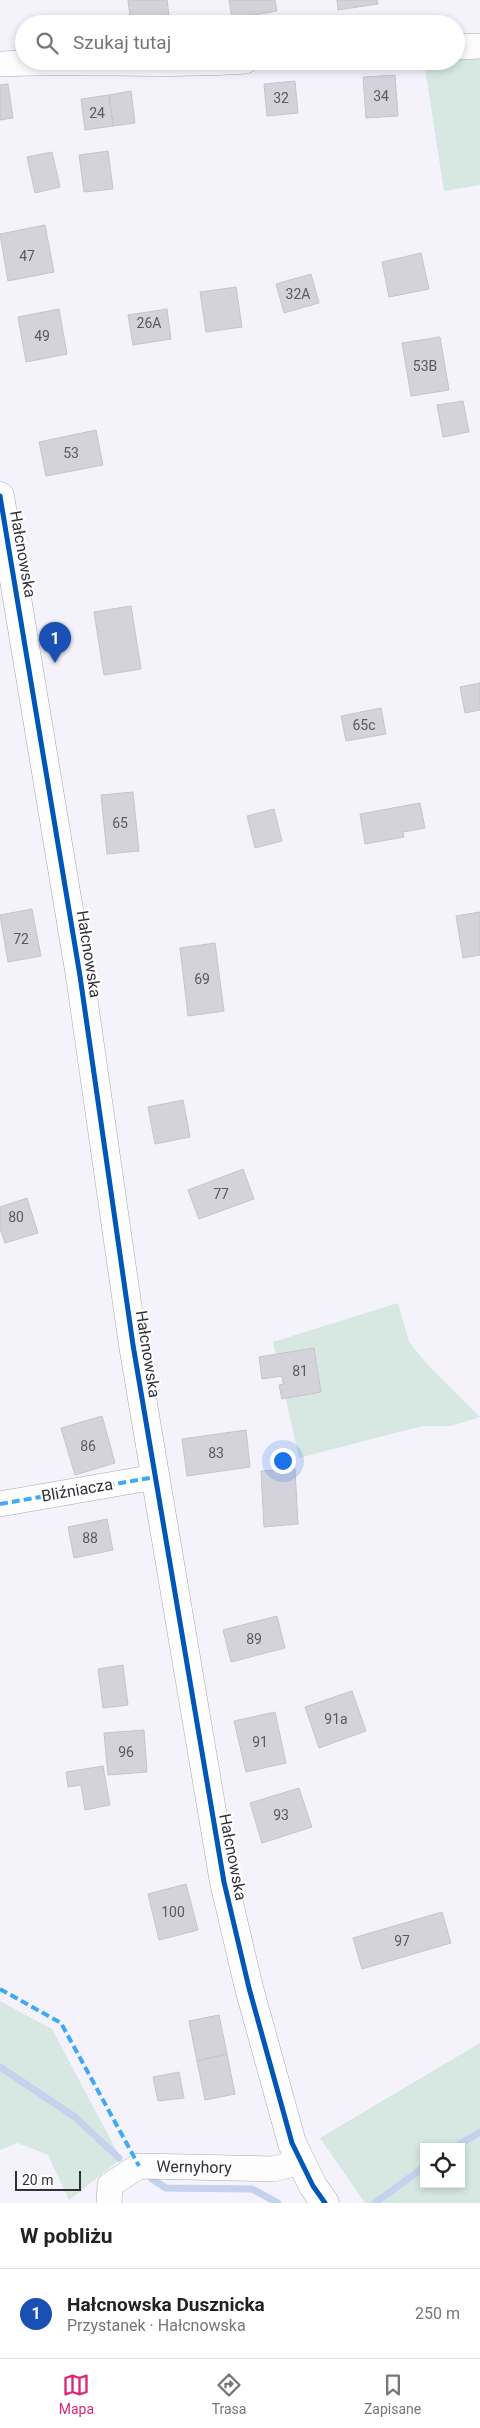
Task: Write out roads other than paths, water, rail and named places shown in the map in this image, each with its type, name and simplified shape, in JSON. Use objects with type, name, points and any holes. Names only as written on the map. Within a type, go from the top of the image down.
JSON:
[{"type":"street","points":[[465,47],[480,46]]},
{"type":"street","points":[[0,64],[15,63]]},
{"type":"street","name":"Hałcnowska","points":[[0,496],[80,976],[155,1476],[224,1882],[252,1997],[292,2143],[325,2203]]},
{"type":"street","name":"Bliźniacza","points":[[0,1504],[155,1476]]},
{"type":"street","name":"Wernyhory","points":[[109,2203],[110,2185],[139,2166],[273,2169],[301,2162]]},
{"type":"waterway","points":[[0,2067],[75,2117],[119,2158]]},
{"type":"waterway","points":[[462,2143],[480,2132]]},
{"type":"waterway","points":[[375,2203],[420,2170]]},
{"type":"waterway","points":[[152,2179],[166,2188],[252,2189],[278,2203]]},
{"type":"place","name":"Hałcnowska Dusznicka","points":[[55,663]]}]
